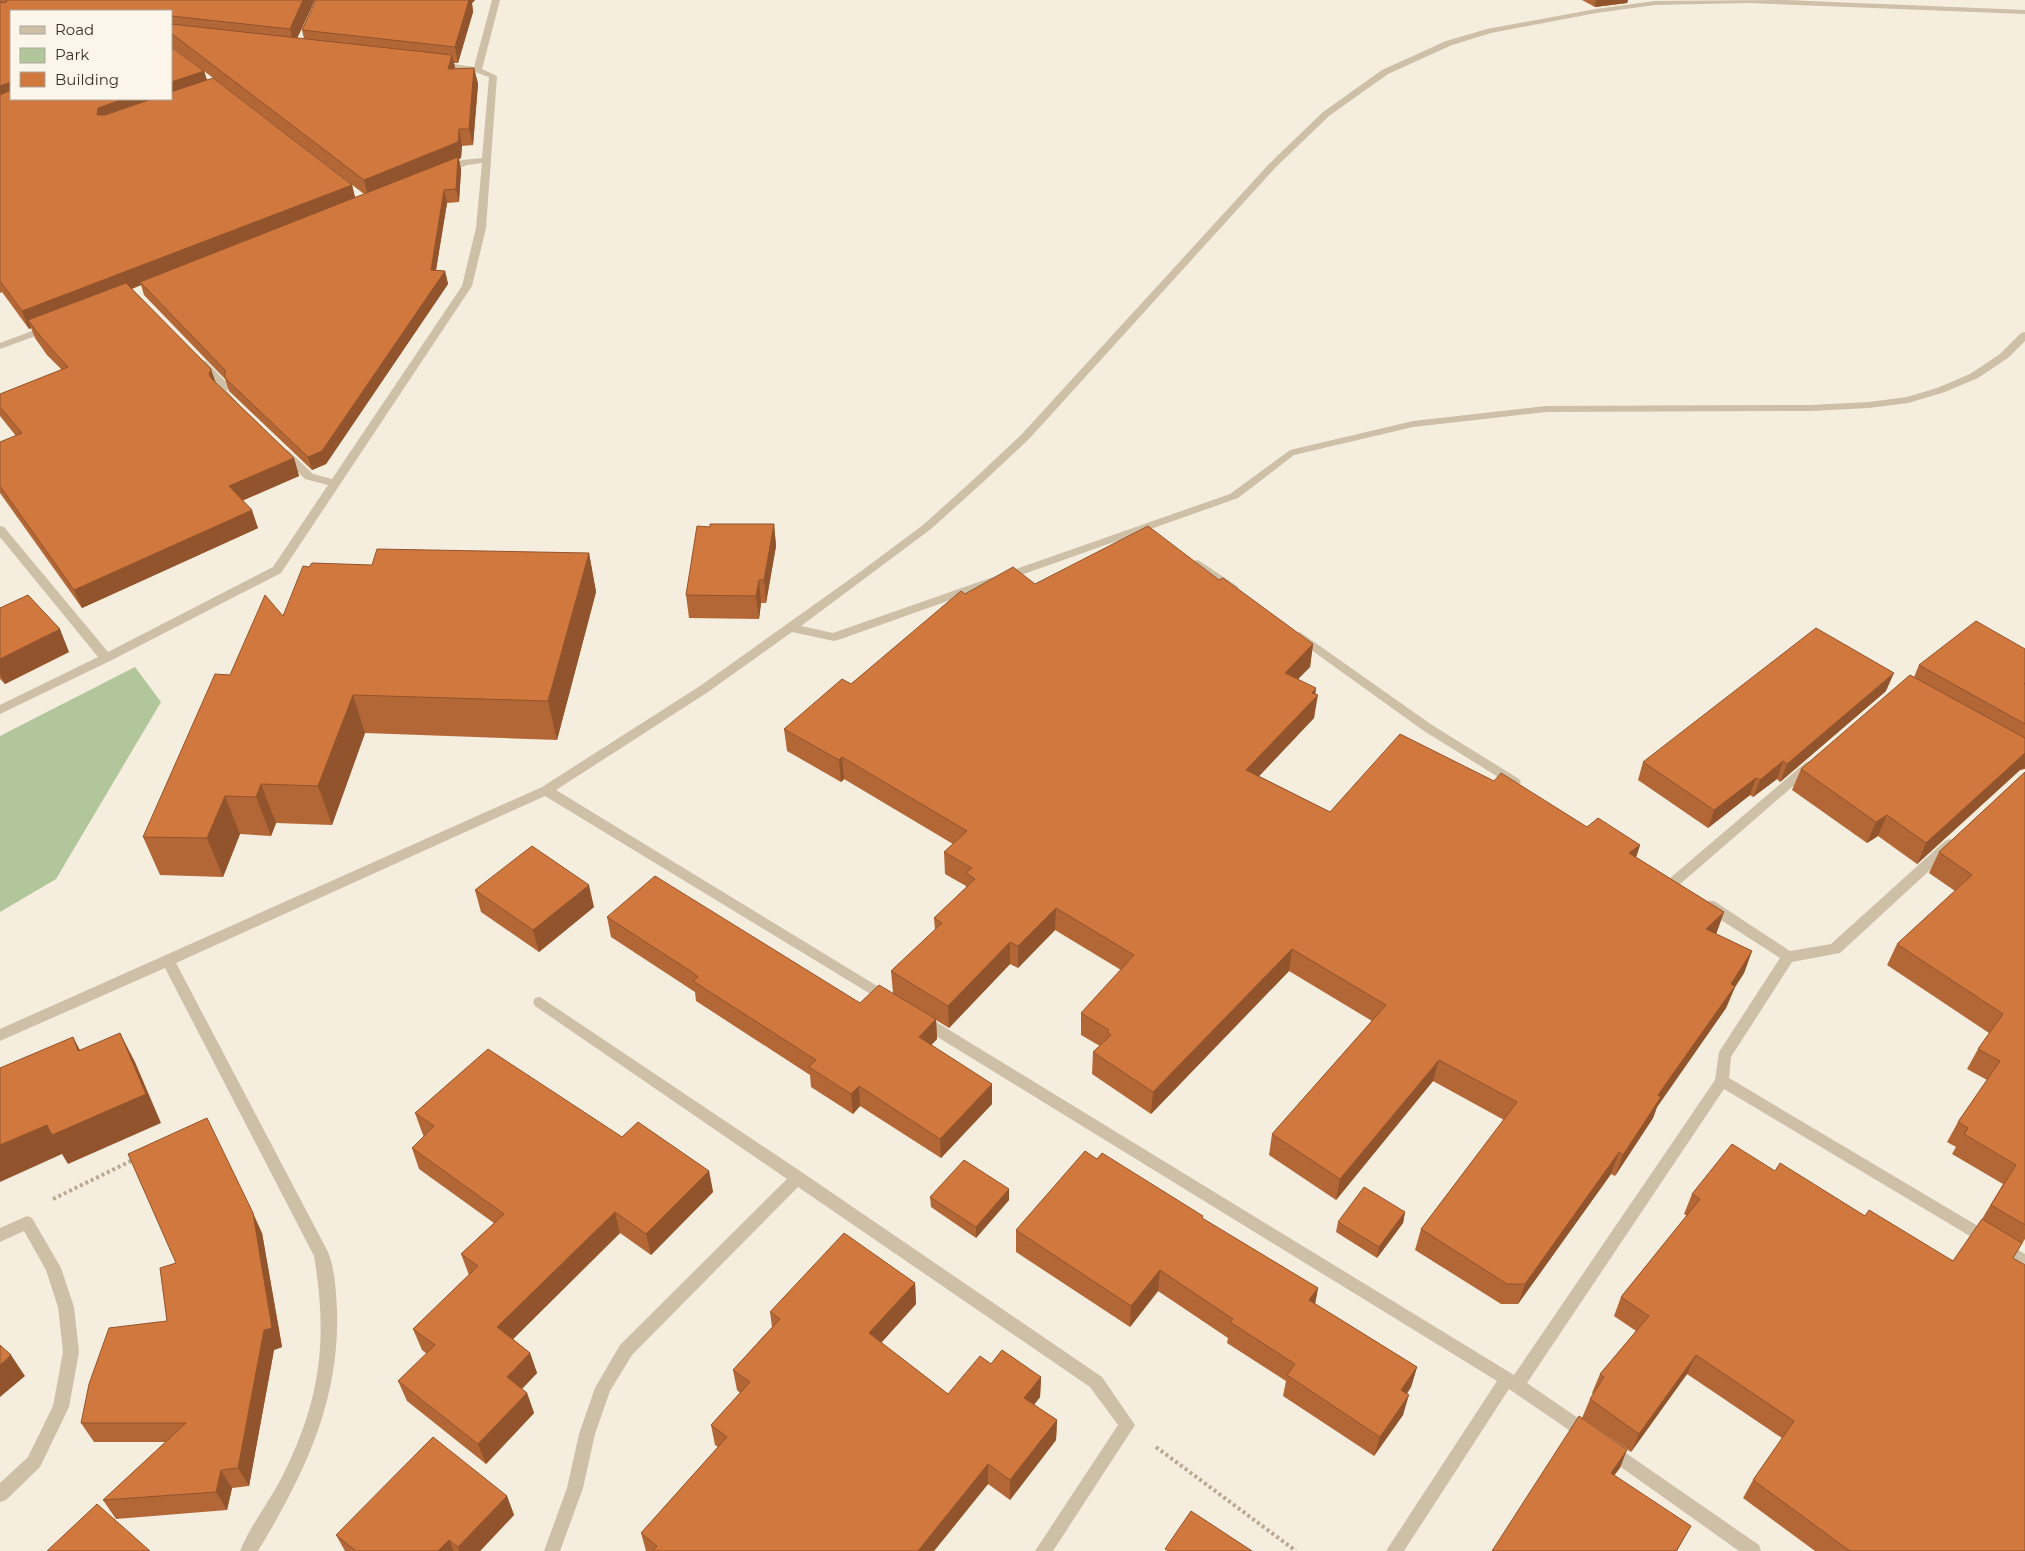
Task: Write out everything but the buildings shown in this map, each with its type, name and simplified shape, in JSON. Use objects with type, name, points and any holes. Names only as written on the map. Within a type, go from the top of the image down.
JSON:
[{"type":"street","points":[[476,70],[496,0]]},
{"type":"street","points":[[0,1035],[546,790],[704,689],[792,628],[927,527],[1025,437],[1272,166],[1326,114],[1385,72],[1449,43],[1474,36],[1538,21],[1654,1],[1749,1],[2025,12]]},
{"type":"street","points":[[0,710],[277,570],[467,286],[481,228],[493,76],[476,70],[428,64]]},
{"type":"street","points":[[438,173],[465,162],[486,160]]},
{"type":"street","points":[[0,346],[54,326]]},
{"type":"street","points":[[792,628],[834,637],[1145,528],[1234,496],[1290,453],[1413,424],[1546,409],[1812,408],[1869,406],[1908,400],[1941,390],[1966,379],[2004,356],[2025,335]]},
{"type":"street","points":[[197,358],[224,386],[222,392],[242,412]]},
{"type":"street","points":[[276,444],[309,477],[335,483]]},
{"type":"street","points":[[1145,528],[1160,538]]},
{"type":"street","points":[[0,530],[106,658]]},
{"type":"street","points":[[1184,555],[1246,598]]},
{"type":"street","points":[[1293,630],[1428,728],[1530,792]]},
{"type":"street","points":[[1674,882],[1817,759]]},
{"type":"street","points":[[546,790],[1512,1382],[1576,1425],[1753,1551]]},
{"type":"street","points":[[1698,898],[1788,957],[1835,949],[1959,835]]},
{"type":"street","points":[[1394,1551],[1722,1080],[1724,1056],[1788,957]]},
{"type":"street","points":[[168,961],[322,1255],[329,1286],[329,1360],[322,1401],[301,1455],[277,1506],[248,1551]]},
{"type":"street","points":[[540,1002],[1096,1382],[1127,1425],[1043,1551]]},
{"type":"street","points":[[1722,1080],[2025,1262]]},
{"type":"street","points":[[552,1551],[574,1488],[588,1434],[603,1388],[626,1350],[798,1177]]},
{"type":"street","points":[[0,1235],[27,1223],[53,1268],[66,1307],[71,1352],[61,1407],[34,1462],[0,1494]]},
{"type":"path","points":[[27,1223],[57,1196],[142,1155]]},
{"type":"path","points":[[1127,1425],[1296,1551]]},
{"type":"green space","points":[[135,667],[161,702],[56,879],[0,912],[0,736]]}]
